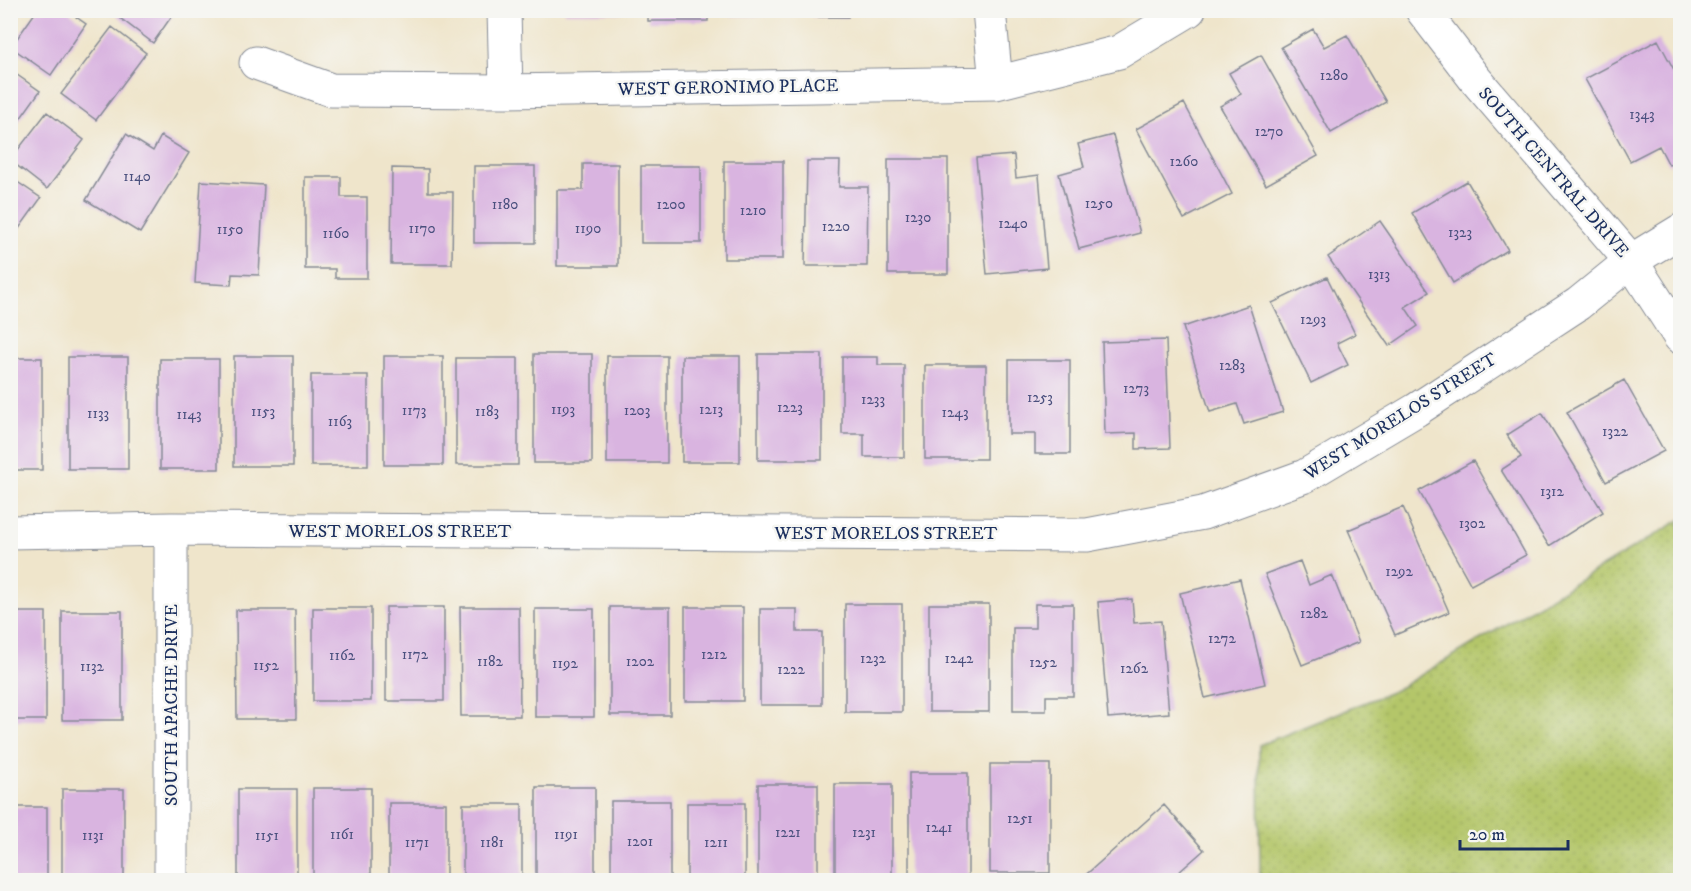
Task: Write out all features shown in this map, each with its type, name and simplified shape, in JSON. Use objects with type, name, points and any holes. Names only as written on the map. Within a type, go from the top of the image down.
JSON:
[{"type":"street","points":[[504,10],[506,91]]},
{"type":"street","points":[[989,10],[996,83]]},
{"type":"street","name":"WEST GERONIMO PLACE","points":[[256,63],[331,90],[506,91],[996,83],[1119,52],[1189,10]]},
{"type":"street","name":"SOUTH CENTRAL DRIVE","points":[[1422,10],[1475,79],[1631,261],[1680,337]]},
{"type":"street","name":"WEST MORELOS STREET","points":[[10,532],[171,529],[1076,535],[1099,532],[1203,513],[1305,476],[1416,410],[1578,304],[1631,261],[1680,231]]},
{"type":"street","name":"SOUTH APACHE DRIVE","points":[[171,529],[171,880]]},
{"type":"green space","points":[[1680,520],[1680,880],[1260,880],[1259,745],[1396,690]]},
{"type":"building","points":[[37,10],[66,10],[86,24],[51,75],[11,47]]},
{"type":"building","points":[[120,10],[176,10],[153,43],[116,15]]},
{"type":"building","points":[[564,10],[622,10],[622,13],[564,13]]},
{"type":"building","points":[[648,10],[708,10],[708,21],[648,21]]},
{"type":"building","points":[[731,10],[766,10],[766,16],[731,16]]},
{"type":"building","points":[[812,10],[848,10],[848,17],[812,17]]},
{"type":"building","points":[[112,27],[146,53],[96,120],[61,94]]},
{"type":"building","points":[[1313,29],[1324,47],[1347,35],[1386,102],[1331,133],[1281,47]]},
{"type":"building","points":[[1658,40],[1680,81],[1680,159],[1669,165],[1659,146],[1630,161],[1585,79]]},
{"type":"building","points":[[1261,55],[1318,156],[1266,185],[1220,106],[1241,94],[1229,73]]},
{"type":"building","points":[[10,70],[40,91],[10,133]]},
{"type":"building","points":[[1184,103],[1232,194],[1184,219],[1136,129]]},
{"type":"building","points":[[47,112],[84,140],[47,189],[10,160]]},
{"type":"building","points":[[126,134],[153,151],[161,136],[189,153],[140,233],[86,200]]},
{"type":"building","points":[[1113,135],[1140,233],[1079,249],[1059,174],[1084,167],[1078,144]]},
{"type":"building","points":[[1014,155],[1016,178],[1039,175],[1047,268],[987,274],[976,158]]},
{"type":"building","points":[[888,159],[948,159],[948,274],[888,274]]},
{"type":"building","points":[[724,161],[783,161],[783,259],[724,259]]},
{"type":"building","points":[[807,161],[840,161],[839,187],[868,187],[867,266],[805,266]]},
{"type":"building","points":[[583,164],[618,164],[618,266],[557,266],[557,190],[583,190]]},
{"type":"building","points":[[474,166],[535,166],[535,243],[474,243]]},
{"type":"building","points":[[641,166],[701,166],[701,243],[641,243]]},
{"type":"building","points":[[392,168],[428,169],[428,192],[453,192],[452,264],[391,264]]},
{"type":"building","points":[[10,177],[41,198],[10,241]]},
{"type":"building","points":[[305,177],[341,177],[341,197],[367,197],[367,278],[335,278],[335,269],[305,269]]},
{"type":"building","points":[[201,181],[264,185],[259,275],[232,274],[231,285],[195,283]]},
{"type":"building","points":[[1467,181],[1508,250],[1453,283],[1412,213]]},
{"type":"building","points":[[1380,221],[1429,292],[1405,307],[1418,326],[1389,346],[1328,257]]},
{"type":"building","points":[[1327,277],[1355,334],[1337,343],[1348,365],[1311,383],[1272,303]]},
{"type":"building","points":[[1249,305],[1283,412],[1244,424],[1237,404],[1210,412],[1183,327]]},
{"type":"building","points":[[1166,340],[1170,448],[1136,449],[1136,433],[1105,434],[1102,342]]},
{"type":"building","points":[[534,354],[592,354],[592,463],[534,463]]},
{"type":"building","points":[[758,354],[822,354],[822,460],[758,460]]},
{"type":"building","points":[[234,356],[293,356],[293,466],[234,466]]},
{"type":"building","points":[[384,356],[443,356],[443,465],[384,465]]},
{"type":"building","points":[[607,356],[667,356],[667,463],[607,463]]},
{"type":"building","points":[[682,356],[740,356],[740,462],[682,462]]},
{"type":"building","points":[[68,357],[128,357],[128,469],[68,469]]},
{"type":"building","points":[[842,357],[878,357],[878,365],[904,365],[904,457],[864,457],[864,434],[842,434]]},
{"type":"building","points":[[10,358],[42,358],[42,470],[10,470]]},
{"type":"building","points":[[456,358],[518,358],[518,465],[456,465]]},
{"type":"building","points":[[160,359],[219,359],[219,469],[160,469]]},
{"type":"building","points":[[1009,360],[1070,360],[1070,454],[1035,454],[1035,434],[1009,434]]},
{"type":"building","points":[[925,365],[986,365],[986,459],[925,459]]},
{"type":"building","points":[[311,375],[368,375],[368,466],[311,466]]},
{"type":"building","points":[[1624,380],[1664,451],[1606,482],[1567,412]]},
{"type":"building","points":[[1542,413],[1603,512],[1549,546],[1501,470],[1521,457],[1507,435]]},
{"type":"building","points":[[1473,461],[1526,555],[1471,585],[1419,491]]},
{"type":"building","points":[[1403,507],[1449,612],[1395,635],[1348,530]]},
{"type":"building","points":[[1300,561],[1309,585],[1332,575],[1359,642],[1302,665],[1265,574]]},
{"type":"building","points":[[1240,579],[1265,684],[1205,698],[1180,593]]},
{"type":"building","points":[[1132,599],[1134,623],[1161,621],[1169,713],[1108,718],[1098,602]]},
{"type":"building","points":[[845,604],[902,604],[902,712],[845,712]]},
{"type":"building","points":[[929,604],[989,604],[989,712],[929,712]]},
{"type":"building","points":[[1035,604],[1073,604],[1073,696],[1046,696],[1046,711],[1013,711],[1013,628],[1035,628]]},
{"type":"building","points":[[386,607],[444,607],[444,701],[386,701]]},
{"type":"building","points":[[460,607],[519,607],[520,716],[461,716]]},
{"type":"building","points":[[610,607],[670,607],[670,715],[610,715]]},
{"type":"building","points":[[685,607],[743,607],[743,701],[685,701]]},
{"type":"building","points":[[313,608],[371,608],[371,701],[313,701]]},
{"type":"building","points":[[535,609],[594,609],[594,717],[535,717]]},
{"type":"building","points":[[760,609],[797,609],[797,632],[822,632],[822,705],[760,705]]},
{"type":"building","points":[[236,610],[295,610],[296,719],[237,719]]},
{"type":"building","points":[[62,611],[122,611],[122,720],[62,720]]},
{"type":"building","points":[[10,612],[46,612],[46,720],[10,720]]},
{"type":"building","points":[[990,764],[1050,764],[1050,873],[990,873]]},
{"type":"building","points":[[909,773],[968,773],[968,880],[909,880]]},
{"type":"building","points":[[758,784],[818,784],[818,880],[758,880]]},
{"type":"building","points":[[835,784],[892,784],[892,880],[835,880]]},
{"type":"building","points":[[536,787],[595,787],[595,880],[536,880]]},
{"type":"building","points":[[313,788],[371,788],[371,880],[313,880]]},
{"type":"building","points":[[62,789],[124,789],[124,880],[62,880]]},
{"type":"building","points":[[238,789],[297,789],[297,880],[238,880]]},
{"type":"building","points":[[611,801],[670,801],[670,880],[611,880]]},
{"type":"building","points":[[389,803],[446,803],[446,880],[389,880]]},
{"type":"building","points":[[687,803],[745,803],[745,880],[687,880]]},
{"type":"building","points":[[463,804],[522,804],[522,880],[463,880]]},
{"type":"building","points":[[1164,805],[1204,850],[1170,880],[1080,880]]},
{"type":"building","points":[[10,807],[47,807],[47,880],[10,880]]}]
